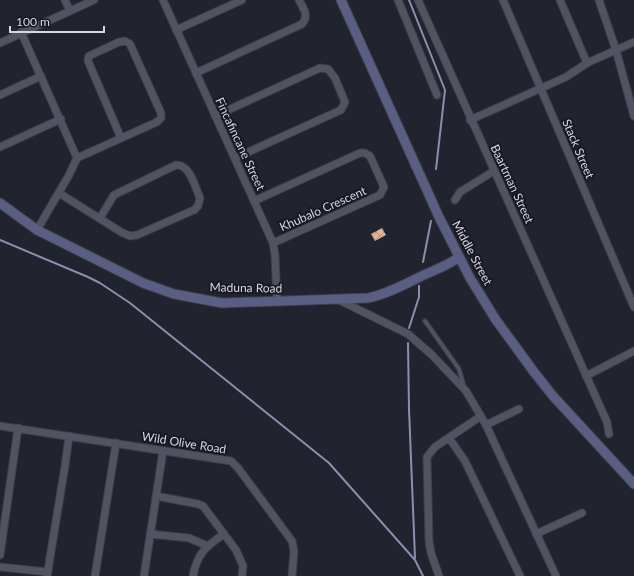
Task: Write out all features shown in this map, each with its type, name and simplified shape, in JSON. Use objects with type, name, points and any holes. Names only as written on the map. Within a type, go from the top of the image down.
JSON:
[{"type":"main road","name":"Middle Street","points":[[341,0],[436,210],[470,278],[496,320],[553,396],[634,484]]},
{"type":"main road","name":"Maduna Road","points":[[0,203],[37,230],[143,283],[174,294],[222,303],[368,298],[377,296],[454,261],[459,257]]},
{"type":"street","points":[[65,0],[70,11]]},
{"type":"street","points":[[0,42],[94,0]]},
{"type":"street","name":"Fincafincane Street","points":[[163,0],[273,243],[277,301]]},
{"type":"street","points":[[176,30],[242,0]]},
{"type":"street","points":[[196,73],[302,24],[306,14],[299,0]]},
{"type":"street","points":[[398,0],[437,95]]},
{"type":"street","name":"Baartman Street","points":[[418,0],[470,120],[607,422],[609,434]]},
{"type":"street","name":"Stack Street","points":[[503,0],[634,307]]},
{"type":"street","points":[[560,0],[587,63]]},
{"type":"street","points":[[599,0],[616,50],[634,116]]},
{"type":"street","points":[[21,32],[77,158]]},
{"type":"street","points":[[37,230],[73,168],[77,158],[122,138],[157,122],[161,117],[161,113],[130,44],[123,41],[89,56],[88,61],[122,138]]},
{"type":"street","points":[[470,120],[566,77],[587,63],[634,42]]},
{"type":"street","points":[[215,116],[320,68],[328,69],[334,78],[345,102],[341,110],[234,158]]},
{"type":"street","points":[[0,95],[41,76]]},
{"type":"street","points":[[0,147],[60,119]]},
{"type":"street","name":"Khubalo Crescent","points":[[254,201],[360,153],[365,153],[370,156],[384,187],[380,195],[273,243]]},
{"type":"street","points":[[59,193],[127,235],[133,236],[196,208],[199,205],[200,198],[187,170],[181,165],[176,165],[114,195],[100,218]]},
{"type":"street","points":[[455,200],[457,195],[465,188],[494,171]]},
{"type":"street","points":[[339,300],[408,334],[432,354],[466,391],[486,425],[556,576]]},
{"type":"street","points":[[586,376],[634,351]]},
{"type":"street","points":[[486,425],[520,409]]},
{"type":"street","points":[[439,576],[429,541],[426,460],[430,451],[481,416]]},
{"type":"street","name":"Wild Olive Road","points":[[0,426],[230,461],[234,464],[292,541],[294,551],[292,576]]},
{"type":"street","points":[[0,555],[18,428]]},
{"type":"street","points":[[0,567],[47,574],[66,466],[69,436]]},
{"type":"street","points":[[449,438],[464,461],[520,576]]},
{"type":"street","points":[[95,576],[116,443]]},
{"type":"street","points":[[144,576],[162,451]]},
{"type":"street","points":[[156,496],[203,506],[240,557],[243,566],[242,576]]},
{"type":"street","points":[[536,534],[582,513]]},
{"type":"street","points":[[150,534],[188,538],[208,546]]},
{"type":"street","points":[[193,576],[198,557],[201,552],[224,534]]},
{"type":"street","points":[[292,576],[300,576]]},
{"type":"lane","points":[[425,321],[458,369],[466,391]]},
{"type":"building","points":[[382,228],[386,235],[375,241],[371,234]]},
{"type":"waterway","points":[[409,0],[445,90],[436,169]]},
{"type":"waterway","points":[[423,262],[431,221]]},
{"type":"waterway","points":[[0,240],[88,277],[100,283],[130,303],[329,463],[415,560],[423,576]]},
{"type":"waterway","points":[[409,328],[419,297],[419,286]]},
{"type":"waterway","points":[[408,343],[415,558]]}]
